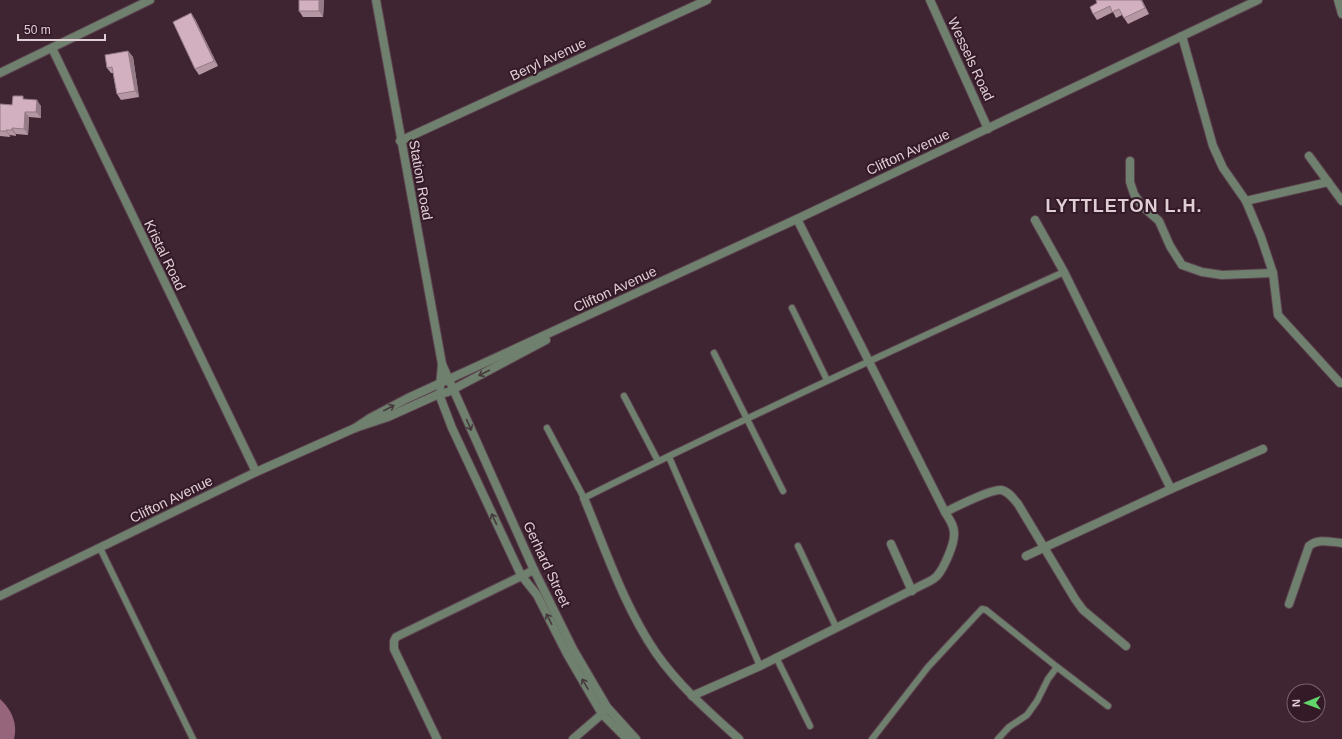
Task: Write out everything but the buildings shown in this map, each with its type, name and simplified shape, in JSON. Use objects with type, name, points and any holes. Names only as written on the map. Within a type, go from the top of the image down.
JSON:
[{"type":"street","points":[[0,73],[150,0]]},
{"type":"street","name":"Station Road","points":[[376,0],[400,141],[442,364],[439,394]]},
{"type":"street","name":"Beryl Avenue","points":[[400,141],[707,0]]},
{"type":"street","name":"Wessels Road","points":[[930,0],[988,129]]},
{"type":"street","name":"Clifton Avenue","points":[[355,428],[383,411],[797,219],[1258,0]]},
{"type":"street","points":[[1338,0],[1342,14]]},
{"type":"street","points":[[1182,36],[1213,146],[1223,168],[1246,201],[1261,237],[1273,274],[1278,315],[1340,383],[1342,383]]},
{"type":"street","name":"Kristal Road","points":[[52,48],[256,472]]},
{"type":"street","points":[[1308,156],[1342,201]]},
{"type":"street","points":[[1130,161],[1130,182],[1134,194],[1142,206],[1159,221],[1170,246],[1182,265],[1202,272],[1222,275],[1273,274]]},
{"type":"street","points":[[1246,201],[1328,182]]},
{"type":"street","points":[[692,696],[760,666],[937,577],[946,560],[954,536],[952,523],[945,512],[797,219]]},
{"type":"street","points":[[1035,220],[1064,272],[1171,489]]},
{"type":"street","name":"Clifton Avenue","points":[[1,594],[100,548],[256,472],[355,428],[388,416],[439,394],[453,390],[554,336],[569,325]]},
{"type":"street","name":"Station Road","points":[[442,364],[450,380]]},
{"type":"street","name":"Gerhard Street","points":[[450,380],[453,390],[534,570],[605,711],[636,739]]},
{"type":"street","name":"Gerhard Street","points":[[439,394],[452,428],[521,575],[536,595],[567,654],[605,711],[628,739]]},
{"type":"street","points":[[1026,556],[1171,489],[1263,449]]},
{"type":"street","points":[[945,512],[991,492],[1002,490],[1011,495],[1083,610],[1126,646]]},
{"type":"street","points":[[584,498],[630,610],[657,654],[692,696],[739,739]]},
{"type":"street","points":[[1289,604],[1308,546],[1319,540],[1342,543]]},
{"type":"street","points":[[891,544],[912,590]]},
{"type":"street","points":[[437,739],[398,658],[394,648],[394,641],[399,634],[534,570]]},
{"type":"street","points":[[573,739],[605,711]]},
{"type":"lane","points":[[547,428],[584,498],[827,380],[1064,272]]},
{"type":"lane","points":[[792,308],[827,380]]},
{"type":"lane","points":[[714,353],[782,491]]},
{"type":"lane","points":[[624,396],[658,461]]},
{"type":"lane","points":[[669,457],[760,666]]},
{"type":"lane","points":[[798,546],[836,627]]},
{"type":"lane","points":[[100,548],[193,739]]},
{"type":"lane","points":[[872,739],[928,667],[982,609],[986,610],[1108,706]]},
{"type":"lane","points":[[776,657],[810,726]]},
{"type":"lane","points":[[998,739],[1027,714],[1037,701],[1048,678],[1057,667]]},
{"type":"shaded area","points":[[0,699],[13,717],[15,727],[14,739],[0,739]]},
{"type":"district","name":"LYTTLETON L.H.","points":[[1124,206]]}]
